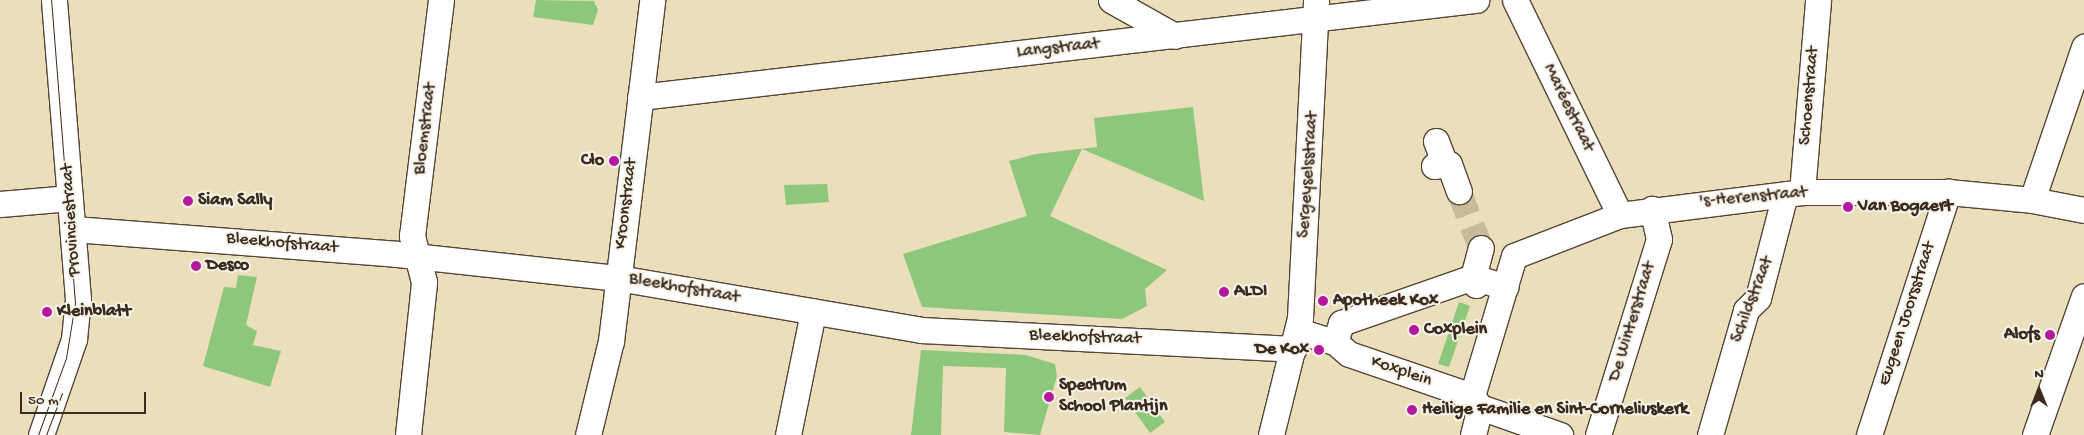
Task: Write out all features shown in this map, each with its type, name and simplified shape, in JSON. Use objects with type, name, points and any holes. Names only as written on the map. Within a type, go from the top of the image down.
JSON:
[{"type":"street","name":"Provinciestraat","points":[[41,435],[74,339],[78,299],[54,0]]},
{"type":"street","name":"Bloemstraat","points":[[408,435],[424,282],[412,236],[442,0]]},
{"type":"street","name":"Kroonstraat","points":[[588,435],[611,341],[652,0]]},
{"type":"street","points":[[1111,0],[1175,36]]},
{"type":"street","name":"Langstraat","points":[[640,97],[1175,36],[1317,10],[1476,0]]},
{"type":"street","name":"Maréestraat","points":[[1516,0],[1620,215]]},
{"type":"street","name":"Schoenstraat","points":[[1793,193],[1818,0]]},
{"type":"street","name":"Sergeyselsstraat","points":[[1271,435],[1296,340],[1317,10]]},
{"type":"street","points":[[2032,200],[2084,47]]},
{"type":"street","points":[[1436,141],[1459,190]]},
{"type":"street","name":"'s-Herenstraat","points":[[1505,287],[1514,256],[1620,215],[1652,209],[1793,193],[1948,192],[2032,200],[2083,216]]},
{"type":"street","name":"Eugeen Joorsstraat","points":[[1869,435],[1948,192]]},
{"type":"street","name":"Schildstraat","points":[[1710,435],[1746,310],[1758,298],[1793,193]]},
{"type":"street","points":[[0,204],[70,198]]},
{"type":"street","name":"De Winterstraat","points":[[1598,435],[1659,239],[1652,209]]},
{"type":"street","name":"Bleekhofstraat","points":[[73,229],[419,257],[618,278],[921,330],[1296,340]]},
{"type":"street","points":[[1474,281],[1481,248]]},
{"type":"street","points":[[1335,342],[1341,323],[1474,281],[1505,287],[1476,402],[1473,435]]},
{"type":"street","points":[[2035,435],[2084,296]]},
{"type":"street","points":[[788,435],[813,312]]},
{"type":"street","name":"Koxplein","points":[[1296,340],[1335,342],[1348,354],[1560,435]]},
{"type":"green space","points":[[536,0],[594,1],[598,10],[593,25],[533,17]]},
{"type":"green space","points":[[1193,107],[1204,201],[1082,149],[1050,216],[1167,270],[1145,289],[1147,306],[1122,319],[922,307],[903,254],[1027,216],[1009,161],[1036,154],[1097,147],[1094,118]]},
{"type":"green space","points":[[827,184],[829,202],[786,205],[784,185]]},
{"type":"green space","points":[[238,275],[257,277],[246,325],[257,331],[253,345],[281,351],[270,387],[203,366],[224,287],[236,288]]},
{"type":"green space","points":[[1459,302],[1470,306],[1449,367],[1438,364]]},
{"type":"green space","points":[[921,350],[1026,355],[1055,364],[1057,376],[1040,435],[1004,432],[1006,368],[943,366],[941,435],[911,435]]},
{"type":"green space","points":[[1140,387],[1165,422],[1150,433],[1125,398]]},
{"type":"tunnel","points":[[1459,191],[1481,248]]},
{"type":"tram line","points":[[38,435],[66,358],[75,303],[51,0]]},
{"type":"tram line","points":[[46,435],[62,393]]},
{"type":"place","name":"Clo","points":[[614,161]]},
{"type":"place","name":"Siam Sally","points":[[188,201]]},
{"type":"place","name":"Van Bogaert","points":[[1848,207]]},
{"type":"place","name":"Desco","points":[[196,266]]},
{"type":"place","name":"ALDI","points":[[1224,292]]},
{"type":"place","name":"Apotheek Kox","points":[[1323,301]]},
{"type":"place","name":"Kleinblatt","points":[[47,312]]},
{"type":"place","name":"Coxplein","points":[[1414,330]]},
{"type":"place","name":"Alofs","points":[[2050,335]]},
{"type":"place","name":"De Kox","points":[[1319,350]]},
{"type":"place","name":"Spectrum School Plantijn","points":[[1049,397]]},
{"type":"place","name":"Heilige Familie en Sint-Corneliuskerk","points":[[1412,410]]}]
